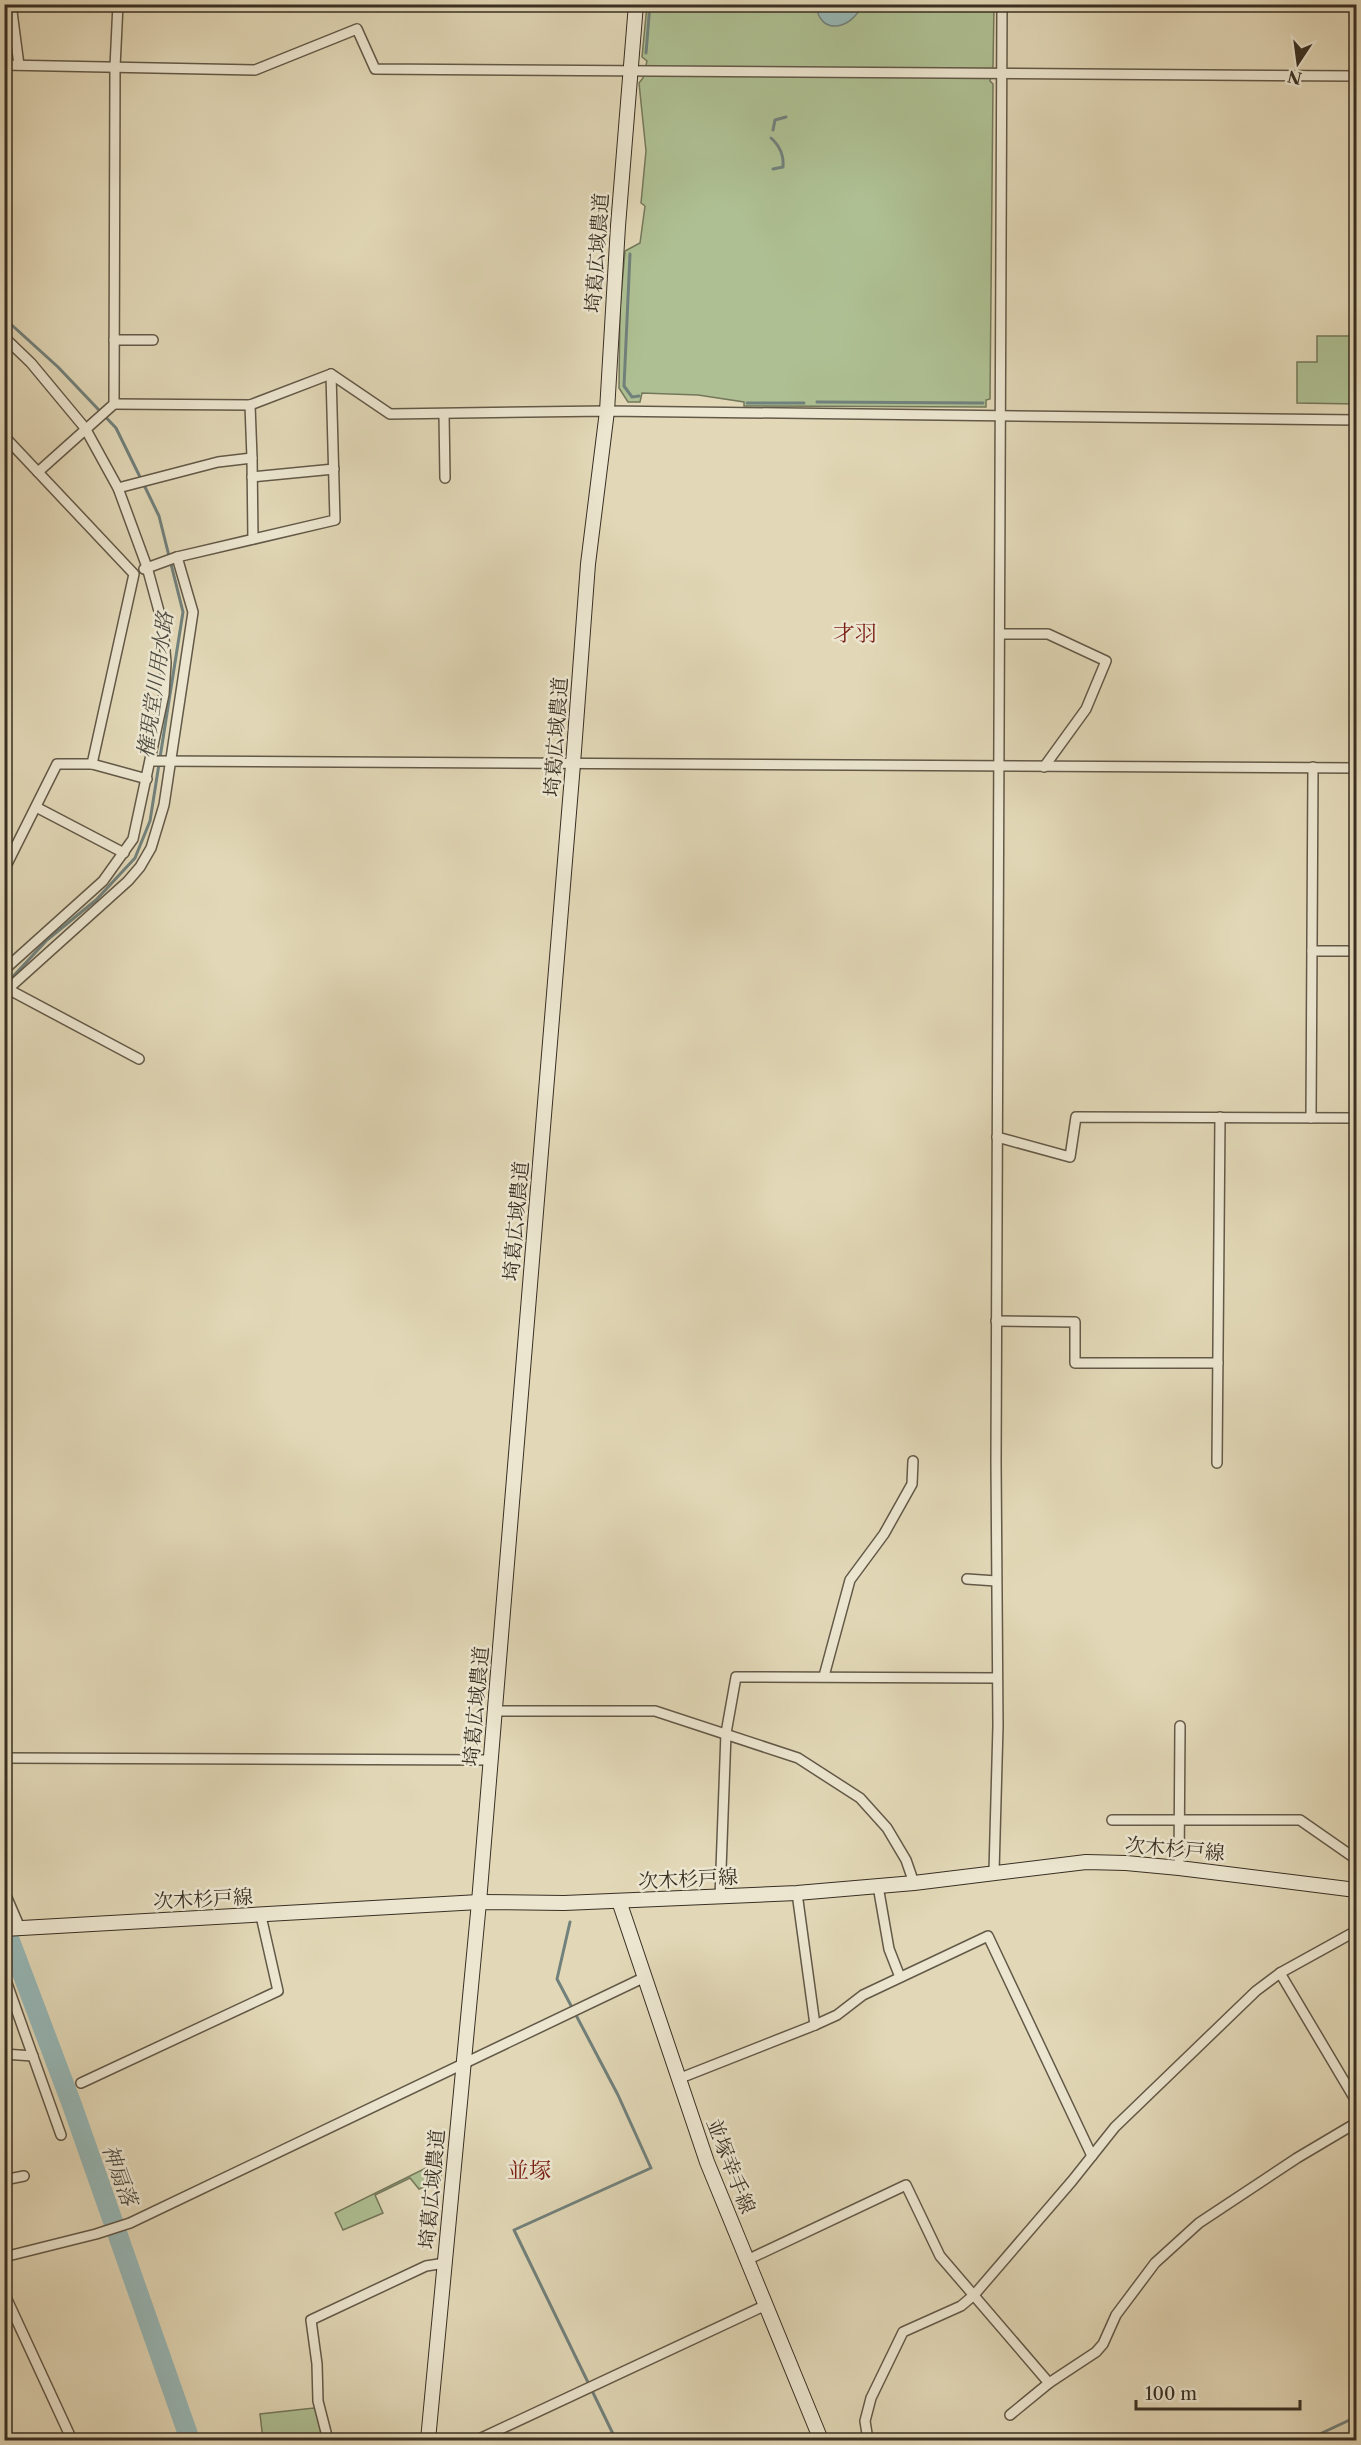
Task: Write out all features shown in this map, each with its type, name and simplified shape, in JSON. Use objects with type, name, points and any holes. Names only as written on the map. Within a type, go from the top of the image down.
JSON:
[{"type":"street","points":[[10,4],[19,65]]},
{"type":"street","points":[[114,404],[118,4]]},
{"type":"street","name":"埼葛広域農道","points":[[428,2440],[479,1902],[587,574],[607,411],[618,226],[636,4]]},
{"type":"street","points":[[994,1872],[998,1726],[996,1321],[1002,4]]},
{"type":"street","points":[[4,65],[255,70],[357,29],[375,69],[1356,76]]},
{"type":"street","points":[[4,337],[31,363],[85,428],[118,488],[147,567],[164,626],[166,663],[164,694],[133,839],[103,881],[4,970]]},
{"type":"street","points":[[114,340],[153,340]]},
{"type":"street","points":[[331,374],[390,414],[607,411],[1356,420]]},
{"type":"street","points":[[38,472],[114,404],[250,405],[331,374]]},
{"type":"street","points":[[92,764],[134,574],[177,557],[335,520],[331,374]]},
{"type":"street","points":[[250,405],[253,539]]},
{"type":"street","points":[[444,414],[445,478]]},
{"type":"street","points":[[4,436],[134,574]]},
{"type":"street","points":[[118,488],[218,462],[252,458]]},
{"type":"street","points":[[252,477],[334,469]]},
{"type":"street","points":[[139,1059],[6,988],[128,880],[140,867],[150,848],[164,804],[193,612],[192,601],[177,557]]},
{"type":"street","points":[[1000,634],[1047,634],[1106,661],[1086,709],[1044,767]]},
{"type":"street","points":[[151,761],[1356,768]]},
{"type":"street","points":[[4,870],[57,764],[92,764],[147,779]]},
{"type":"street","points":[[1311,1118],[1313,767]]},
{"type":"street","points":[[36,807],[124,853]]},
{"type":"street","points":[[133,839],[150,848]]},
{"type":"street","points":[[1312,951],[1356,951]]},
{"type":"street","points":[[997,1137],[1070,1157],[1076,1116],[1356,1118]]},
{"type":"street","points":[[1217,1462],[1220,1117]]},
{"type":"street","points":[[996,1321],[1075,1322],[1075,1363],[1218,1363]]},
{"type":"street","points":[[824,1676],[850,1580],[884,1534],[912,1484],[913,1461]]},
{"type":"street","points":[[967,1580],[996,1581]]},
{"type":"street","points":[[720,1897],[726,1733],[736,1677],[997,1678]]},
{"type":"street","points":[[495,1711],[655,1711],[798,1758],[860,1798],[887,1828],[906,1860],[914,1883]]},
{"type":"street","points":[[1179,1868],[1180,1726]]},
{"type":"street","points":[[4,1758],[491,1760]]},
{"type":"street","points":[[1112,1820],[1300,1820],[1356,1859]]},
{"type":"street","name":"次木杉戸線","points":[[4,1929],[479,1902],[619,1901],[796,1893],[914,1883],[1086,1862],[1179,1868],[1356,1890]]},
{"type":"street","points":[[878,1886],[889,1949],[900,1977]]},
{"type":"street","points":[[4,1891],[20,1928]]},
{"type":"street","points":[[796,1893],[815,2025]]},
{"type":"street","name":"並塚幸手線","points":[[619,1901],[643,1978],[707,2162],[821,2440]]},
{"type":"street","points":[[81,2083],[278,1991],[261,1916]]},
{"type":"street","points":[[868,2440],[865,2421],[871,2398],[903,2332],[961,2306],[974,2295],[1115,2127],[1256,1991],[1280,1973],[1356,1931]]},
{"type":"street","points":[[678,2079],[837,2015],[863,1995],[988,1936],[1092,2156]]},
{"type":"street","points":[[1280,1973],[1356,2101]]},
{"type":"street","points":[[4,1976],[61,2135]]},
{"type":"street","points":[[4,2257],[130,2223],[643,1978]]},
{"type":"street","points":[[4,2054],[33,2056]]},
{"type":"street","points":[[1010,2415],[1049,2383],[1096,2352],[1103,2344],[1116,2315],[1155,2263],[1199,2223],[1356,2122]]},
{"type":"street","points":[[4,2180],[24,2176]]},
{"type":"street","points":[[747,2260],[906,2185],[940,2256],[1049,2383]]},
{"type":"street","points":[[328,2440],[318,2401],[317,2364],[311,2320],[426,2266],[445,2263]]},
{"type":"street","points":[[4,2293],[72,2440]]},
{"type":"street","points":[[477,2440],[765,2305]]},
{"type":"green space","points":[[647,5],[994,5],[993,66],[990,81],[993,84],[990,399],[986,400],[986,407],[744,406],[744,402],[698,395],[642,393],[640,402],[628,402],[619,388],[620,308],[625,251],[640,243],[645,206],[641,203],[646,151],[639,83],[643,78],[647,61],[642,57]]},
{"type":"green space","points":[[1317,336],[1356,336],[1356,404],[1297,403],[1297,362],[1317,362]]},
{"type":"green space","points":[[442,2160],[441,2180],[419,2189],[410,2178],[375,2195],[383,2213],[343,2230],[335,2213]]},
{"type":"green space","points":[[314,2408],[317,2410],[324,2440],[263,2440],[260,2414]]},
{"type":"water","points":[[816,4],[862,5],[851,20],[837,26],[823,22]]},
{"type":"waterway","points":[[646,53],[650,4]]},
{"type":"waterway","points":[[773,130],[775,120],[786,117]]},
{"type":"waterway","points":[[771,138],[777,144],[783,159],[783,167],[773,169]]},
{"type":"waterway","points":[[630,254],[624,386],[632,397],[639,396]]},
{"type":"waterway","name":"権現堂川用水路","points":[[4,318],[58,367],[116,428],[141,479]]},
{"type":"waterway","points":[[817,402],[983,403]]},
{"type":"waterway","points":[[747,403],[804,403]]},
{"type":"waterway","name":"権現堂川用水路","points":[[6,984],[47,940],[96,900],[135,858],[150,821],[183,612],[159,516],[144,485]]},
{"type":"waterway","points":[[570,1922],[557,1979],[618,2095],[651,2168],[514,2230],[616,2440]]},
{"type":"waterway","name":"神扇落","points":[[4,1925],[72,2105],[190,2440]]},
{"type":"waterway","points":[[1307,2440],[1356,2417]]},
{"type":"district","name":"才羽","points":[[855,633]]},
{"type":"district","name":"並塚","points":[[529,2170]]}]
